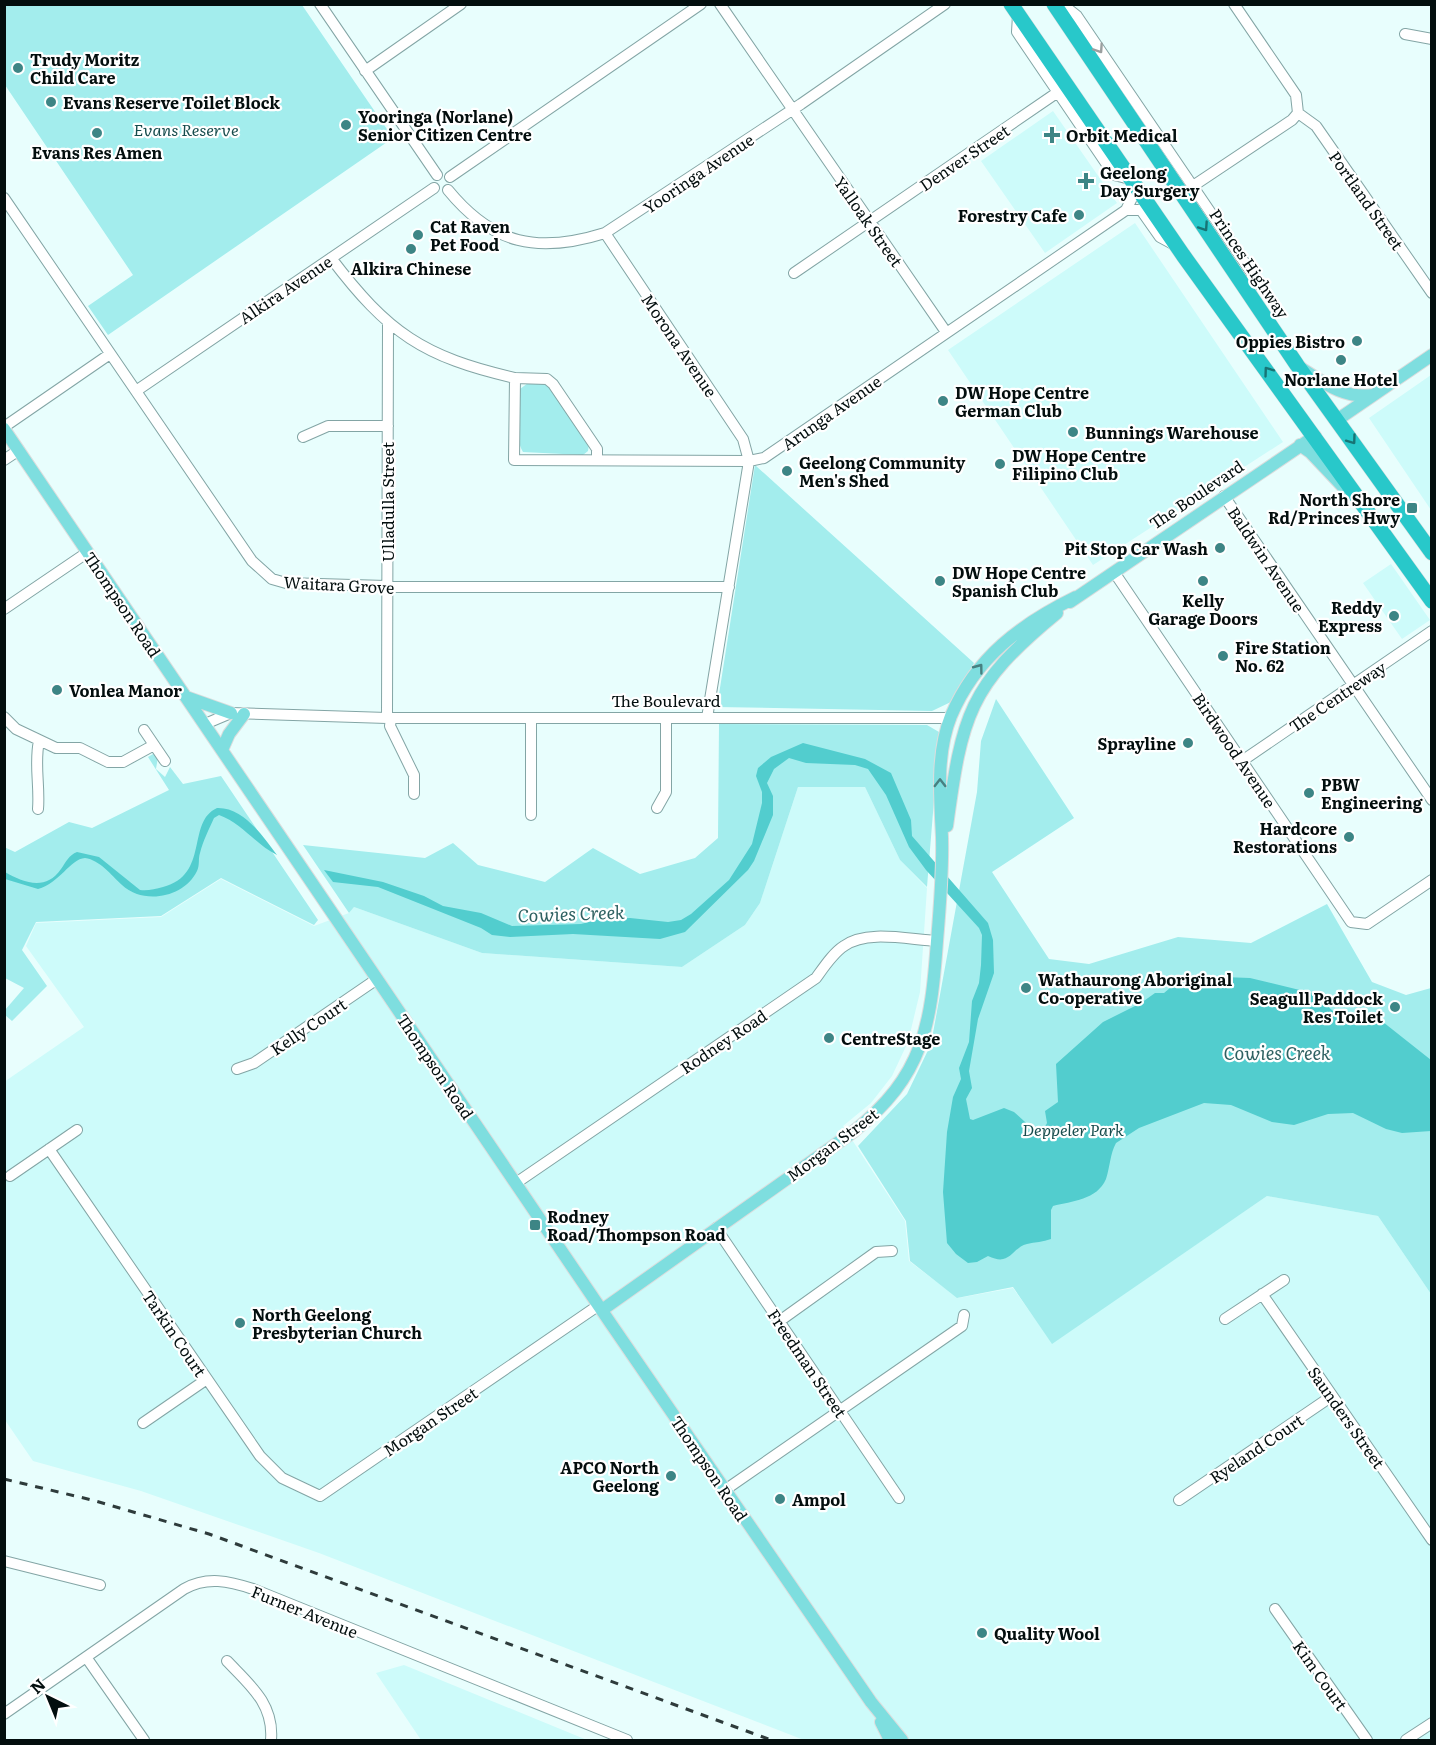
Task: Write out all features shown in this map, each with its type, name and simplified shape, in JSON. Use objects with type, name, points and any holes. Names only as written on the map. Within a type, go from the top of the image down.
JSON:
[{"type":"highway","name":"Princes Highway","points":[[1054,4],[1298,366],[1431,553]]},
{"type":"highway","points":[[1015,8],[1177,247],[1371,513],[1431,601]]},
{"type":"highway","name":"The Boulevard","points":[[1315,436],[1337,420]]},
{"type":"main road","points":[[1337,420],[1431,355]]},
{"type":"main road","points":[[1298,366],[1337,391],[1360,396],[1374,394]]},
{"type":"main road","name":"Thompson Road","points":[[4,428],[600,1308],[871,1702],[902,1740]]},
{"type":"main road","name":"The Boulevard","points":[[950,718],[966,687],[993,652],[1029,622],[1076,597],[1315,436]]},
{"type":"main road","points":[[1300,445],[1310,452],[1371,513]]},
{"type":"main road","name":"The Boulevard","points":[[967,721],[983,687],[1002,661],[1076,597]]},
{"type":"main road","points":[[186,697],[237,713],[222,750]]},
{"type":"main road","points":[[950,718],[967,721]]},
{"type":"main road","name":"Morgan Street","points":[[600,1308],[853,1132],[897,1087],[919,1051],[928,1026],[934,992],[942,863],[940,774],[950,718]]},
{"type":"main road","name":"Morgan Street","points":[[942,863],[957,754],[967,721]]},
{"type":"main road","name":"Thompson Road","points":[[871,1702],[890,1740]]},
{"type":"street","points":[[320,4],[437,175]]},
{"type":"street","points":[[365,71],[461,4]]},
{"type":"street","points":[[450,177],[701,4]]},
{"type":"street","name":"Yalloak Street","points":[[716,4],[946,332]]},
{"type":"street","name":"Yooringa Avenue","points":[[936,13],[945,4]]},
{"type":"street","name":"Yooringa Avenue","points":[[448,190],[461,207],[482,224],[526,241],[571,243],[605,233],[936,13],[953,4]]},
{"type":"street","points":[[1062,4],[1077,16],[1253,275],[1249,294]]},
{"type":"street","points":[[1193,186],[1292,120],[1298,113],[1296,95],[1234,4]]},
{"type":"street","points":[[1015,8],[1017,32],[1114,175],[1134,184]]},
{"type":"street","points":[[1405,34],[1431,39]]},
{"type":"street","name":"Denver Street","points":[[794,273],[1058,92]]},
{"type":"street","name":"Portland Street","points":[[1298,113],[1316,126],[1431,293]]},
{"type":"street","points":[[443,173],[450,177],[451,186],[448,190],[442,192],[434,188],[432,182],[437,175],[443,173]]},
{"type":"street","name":"Arunga Avenue","points":[[748,461],[764,458],[1126,210],[1134,184]]},
{"type":"street","name":"Alkira Avenue","points":[[136,390],[434,188]]},
{"type":"street","name":"Waitara Grove","points":[[4,198],[252,561],[272,579],[286,583],[387,586],[729,587]]},
{"type":"street","points":[[1126,210],[1141,210],[1160,237],[1177,247]]},
{"type":"street","name":"Morona Avenue","points":[[605,233],[743,439],[748,461]]},
{"type":"street","points":[[331,258],[366,302],[404,337],[442,356],[480,370],[515,378],[547,379],[553,384],[597,449],[597,460]]},
{"type":"street","name":"Ulladulla Street","points":[[388,323],[389,718],[390,726],[414,775],[414,794]]},
{"type":"street","points":[[4,428],[110,354]]},
{"type":"street","points":[[515,378],[513,462],[748,461],[706,718]]},
{"type":"street","points":[[303,438],[328,426],[388,426]]},
{"type":"street","points":[[4,460],[19,450]]},
{"type":"street","name":"Baldwin Avenue","points":[[1224,496],[1431,800]]},
{"type":"street","points":[[4,609],[88,552]]},
{"type":"street","name":"Birdwood Avenue","points":[[1114,572],[1351,922],[1367,924],[1431,880]]},
{"type":"street","name":"The Centreway","points":[[1242,761],[1431,631]]},
{"type":"street","name":"The Boulevard","points":[[205,724],[237,713],[389,718],[950,718]]},
{"type":"street","points":[[4,717],[16,729],[39,741],[56,748],[80,748],[108,762],[123,762],[154,745]]},
{"type":"street","points":[[531,718],[531,815]]},
{"type":"street","points":[[657,808],[666,792],[666,718]]},
{"type":"street","points":[[144,730],[165,761]]},
{"type":"street","points":[[38,808],[40,789],[36,754],[39,741]]},
{"type":"street","name":"Rodney Road","points":[[516,1183],[816,978],[843,946],[857,939],[874,937],[937,941]]},
{"type":"street","name":"Kelly Court","points":[[237,1069],[254,1063],[377,979]]},
{"type":"street","points":[[10,1176],[77,1130]]},
{"type":"street","name":"Tarkin Court","points":[[49,1149],[273,1471],[303,1490],[321,1496]]},
{"type":"street","name":"Freedman Street","points":[[716,1228],[781,1320],[899,1498]]},
{"type":"street","points":[[781,1320],[876,1252],[892,1251]]},
{"type":"street","points":[[1225,1319],[1284,1280]]},
{"type":"street","name":"Saunders Street","points":[[1262,1294],[1431,1540]]},
{"type":"street","name":"Morgan Street","points":[[321,1496],[600,1308]]},
{"type":"street","points":[[725,1490],[962,1326],[964,1315]]},
{"type":"street","points":[[143,1423],[207,1379]]},
{"type":"street","name":"Ryeland Court","points":[[1179,1500],[1332,1396]]},
{"type":"street","points":[[4,1561],[100,1585]]},
{"type":"street","name":"Furner Avenue","points":[[4,1714],[188,1587],[208,1581],[226,1581],[253,1589],[627,1740]]},
{"type":"street","name":"Kim Court","points":[[1275,1609],[1367,1740]]},
{"type":"street","points":[[86,1658],[144,1740]]},
{"type":"street","points":[[227,1660],[260,1696],[268,1709],[272,1726],[271,1740]]},
{"type":"street","points":[[1406,1740],[1431,1723]]},
{"type":"shaded area","points":[[1053,111],[1117,203],[1045,253],[981,161]]},
{"type":"shaded area","points":[[1135,223],[1283,442],[1093,565],[948,350]]},
{"type":"shaded area","points":[[1431,375],[1431,510],[1369,418]]},
{"type":"shaded area","points":[[1391,564],[1430,620],[1402,639],[1363,583]]},
{"type":"shaded area","points":[[798,787],[865,787],[900,860],[927,888],[920,992],[908,1042],[892,1076],[871,1103],[843,1126],[905,1221],[909,1261],[958,1298],[1013,1288],[1052,1343],[1267,1196],[1378,1216],[1431,1294],[1431,1740],[804,1740],[319,1553],[141,1491],[33,1461],[5,1420],[4,1082],[84,1027],[26,946],[36,923],[161,917],[221,879],[314,926],[349,913],[354,907],[482,953],[682,967],[745,925],[760,903]]},
{"type":"shaded area","points":[[404,1665],[587,1740],[421,1740],[376,1673]]},
{"type":"green space","name":"Evans Reserve","points":[[4,5],[302,5],[393,138],[108,335],[88,306],[133,275],[5,85]]},
{"type":"green space","points":[[528,383],[542,383],[551,388],[589,444],[588,451],[583,455],[523,452],[518,438],[517,412],[520,389]]},
{"type":"green space","points":[[755,465],[974,663],[953,701],[932,711],[717,707]]},
{"type":"green space","name":"Deppeler Park","points":[[996,699],[1074,818],[992,872],[1049,959],[1089,964],[1178,937],[1251,943],[1327,904],[1372,982],[1406,995],[1431,988],[1431,1294],[1378,1216],[1267,1196],[1052,1344],[1013,1287],[957,1298],[910,1261],[906,1221],[858,1146],[907,1094],[931,1044],[977,792],[981,741]]},
{"type":"green space","points":[[719,724],[927,725],[939,732],[927,887],[900,860],[865,787],[798,787],[760,903],[745,925],[682,967],[482,953],[354,907],[349,913],[303,845],[425,858],[453,843],[478,865],[545,882],[593,848],[640,874],[695,858],[718,838]]},
{"type":"green space","points":[[153,754],[158,757],[156,769],[165,777],[170,767],[183,784],[221,776],[318,920],[314,925],[221,878],[161,916],[36,922],[22,950],[47,986],[12,1021],[5,1015],[5,1010],[24,988],[5,978],[4,847],[15,852],[69,822],[92,828],[169,790],[148,757]]},
{"type":"water","name":"Cowies Creek","points":[[803,743],[865,759],[891,773],[911,820],[912,836],[988,923],[993,940],[994,973],[978,1019],[969,1071],[972,1088],[966,1099],[970,1119],[973,1120],[1004,1108],[1014,1112],[1035,1131],[1044,1129],[1047,1123],[1045,1111],[1058,1102],[1056,1064],[1103,1022],[1141,1003],[1155,993],[1164,993],[1182,978],[1196,976],[1250,978],[1312,993],[1340,1017],[1355,1020],[1371,1017],[1383,1022],[1431,1060],[1431,1131],[1402,1133],[1386,1129],[1353,1113],[1328,1114],[1294,1125],[1272,1122],[1231,1105],[1204,1103],[1139,1128],[1116,1143],[1106,1179],[1097,1191],[1083,1198],[1053,1206],[1051,1239],[1022,1246],[1006,1258],[996,1259],[988,1256],[977,1262],[968,1263],[947,1243],[943,1192],[947,1132],[953,1097],[961,1079],[959,1068],[969,1042],[972,1001],[979,983],[982,935],[979,928],[926,870],[909,847],[886,795],[868,769],[855,765],[806,763],[789,758],[774,769],[767,783],[773,796],[773,815],[748,870],[685,932],[660,939],[573,934],[510,937],[492,935],[481,928],[378,887],[333,882],[324,870],[383,882],[424,896],[443,906],[481,913],[512,926],[581,924],[600,919],[630,918],[668,922],[681,920],[729,880],[752,844],[762,803],[762,792],[756,776],[758,768],[771,757]]},
{"type":"water","points":[[217,808],[235,812],[244,817],[277,855],[262,846],[235,823],[219,815],[214,818],[204,840],[197,871],[191,880],[173,893],[162,896],[141,895],[122,885],[100,865],[85,858],[74,862],[53,882],[38,889],[5,879],[5,872],[27,882],[42,883],[55,876],[77,852],[99,857],[140,890],[163,887],[178,881],[187,872],[193,860],[202,825],[208,815]]},
{"type":"railway","points":[[4,1479],[92,1500],[209,1534],[771,1740]]},
{"type":"place","name":"Trudy Moritz Child Care","points":[[18,68]]},
{"type":"place","name":"Evans Reserve Toilet Block","points":[[51,102]]},
{"type":"place","name":"Yooringa (Norlane) Senior Citizen Centre","points":[[346,125]]},
{"type":"place","name":"Evans Res Amen","points":[[97,133]]},
{"type":"place","name":"Orbit Medical","points":[[1052,135]]},
{"type":"place","name":"Geelong Day Surgery","points":[[1086,181]]},
{"type":"place","name":"Forestry Cafe","points":[[1079,215]]},
{"type":"place","name":"Cat Raven Pet Food","points":[[418,235]]},
{"type":"place","name":"Alkira Chinese","points":[[411,249]]},
{"type":"place","name":"Oppies Bistro","points":[[1357,341]]},
{"type":"place","name":"Norlane Hotel","points":[[1341,360]]},
{"type":"place","name":"DW Hope Centre German Club","points":[[943,401]]},
{"type":"place","name":"Bunnings Warehouse","points":[[1073,432]]},
{"type":"place","name":"DW Hope Centre Filipino Club","points":[[1000,464]]},
{"type":"place","name":"Geelong Community Men's Shed","points":[[787,471]]},
{"type":"place","name":"North Shore Rd/Princes Hwy","points":[[1412,508]]},
{"type":"place","name":"Pit Stop Car Wash","points":[[1220,548]]},
{"type":"place","name":"DW Hope Centre Spanish Club","points":[[940,581]]},
{"type":"place","name":"Kelly Garage Doors","points":[[1203,581]]},
{"type":"place","name":"Reddy Express","points":[[1394,616]]},
{"type":"place","name":"Fire Station No. 62","points":[[1223,656]]},
{"type":"place","name":"Vonlea Manor","points":[[57,690]]},
{"type":"place","name":"Sprayline","points":[[1188,743]]},
{"type":"place","name":"PBW Engineering","points":[[1309,793]]},
{"type":"place","name":"Hardcore Restorations","points":[[1349,837]]},
{"type":"place","name":"Wathaurong Aboriginal Co-operative","points":[[1026,988]]},
{"type":"place","name":"Seagull Paddock Res Toilet","points":[[1395,1007]]},
{"type":"place","name":"CentreStage","points":[[829,1038]]},
{"type":"place","name":"Rodney Road/Thompson Road","points":[[535,1225]]},
{"type":"place","name":"North Geelong Presbyterian Church","points":[[240,1323]]},
{"type":"place","name":"APCO North Geelong","points":[[671,1476]]},
{"type":"place","name":"Ampol","points":[[780,1499]]},
{"type":"place","name":"Quality Wool","points":[[982,1633]]}]
